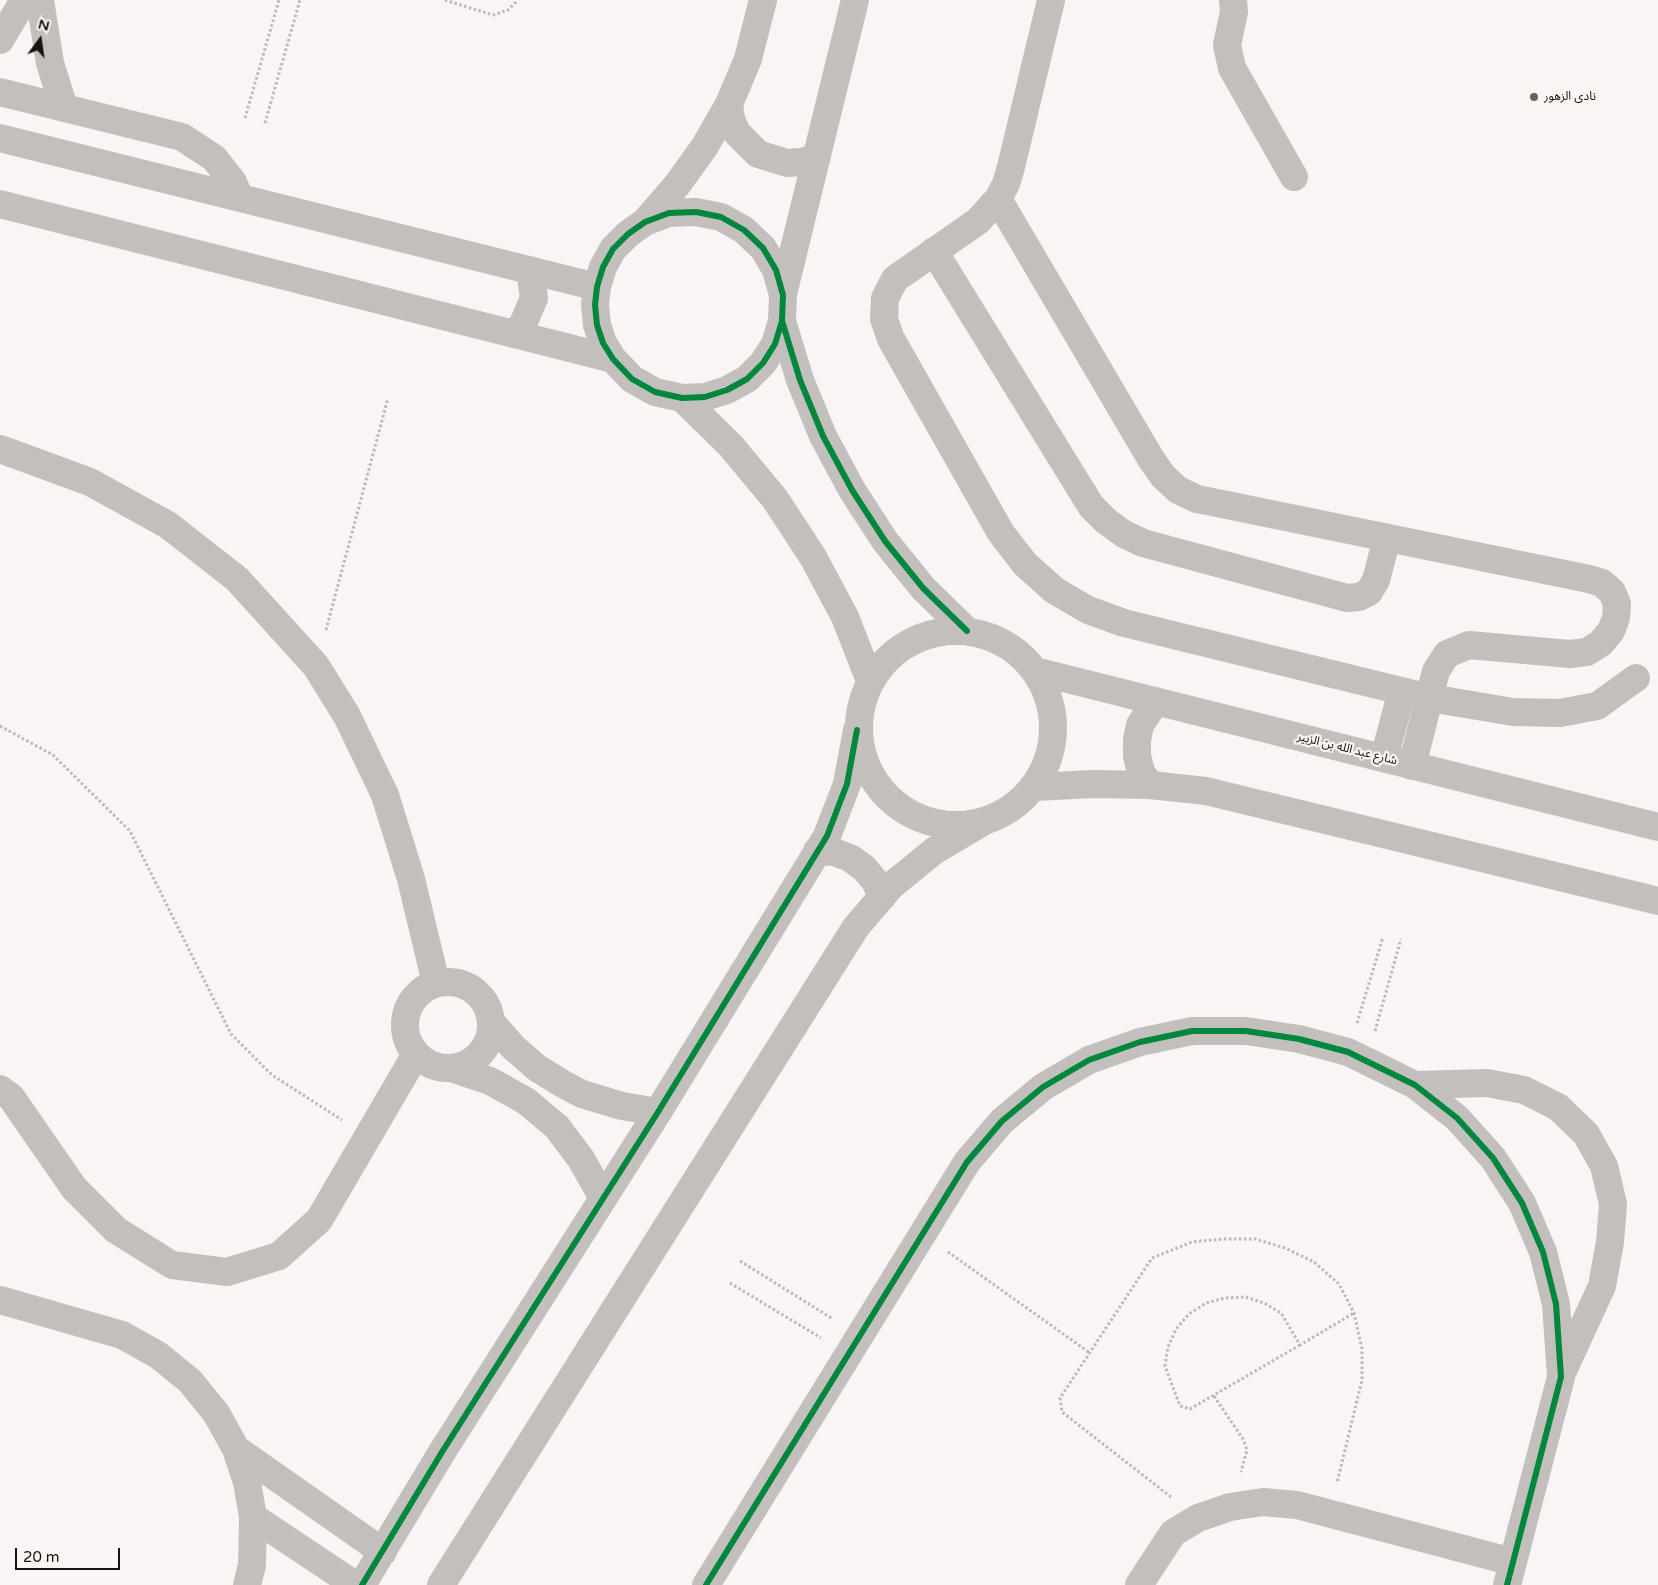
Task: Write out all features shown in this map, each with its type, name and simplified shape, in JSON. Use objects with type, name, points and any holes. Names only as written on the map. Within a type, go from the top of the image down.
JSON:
[{"type":"street","points":[[0,40],[24,0]]},
{"type":"street","points":[[40,0],[50,63],[64,108]]},
{"type":"street","points":[[763,0],[748,59],[729,104],[705,146],[677,185],[645,222],[628,234],[614,249],[603,267],[597,287],[597,324],[603,343],[612,359],[632,379],[655,392],[682,398],[705,397],[727,390],[746,379],[763,363],[775,344],[816,157],[855,0]]},
{"type":"street","points":[[1051,0],[1006,184],[998,199],[978,221],[895,278],[885,298],[884,319],[891,339],[1001,533],[1025,564],[1054,590],[1088,610],[1124,623],[1430,698],[1513,712],[1560,714],[1597,706],[1636,678]]},
{"type":"street","points":[[1233,0],[1234,12],[1227,45],[1232,68],[1294,177]]},
{"type":"street","points":[[0,92],[182,137],[214,158],[233,182],[240,196]]},
{"type":"street","points":[[729,104],[731,119],[737,133],[758,154],[788,163],[802,162],[816,157]]},
{"type":"street","points":[[0,138],[240,196],[597,287]]},
{"type":"street","points":[[998,199],[1162,476],[1178,490],[1197,499],[1595,581],[1602,583],[1612,592],[1617,604],[1612,631],[1601,643],[1586,652],[1570,654],[1469,645],[1446,654],[1436,671],[1412,766]]},
{"type":"street","points":[[0,204],[612,359]]},
{"type":"street","points":[[645,222],[669,213],[696,212],[729,221],[744,230],[763,248],[776,270],[782,308],[800,380],[823,436],[852,490],[885,541],[918,582],[967,631]]},
{"type":"street","points":[[934,251],[1091,506],[1106,521],[1124,534],[1143,543],[1347,598],[1359,597],[1369,592],[1376,580],[1387,538]]},
{"type":"street","points":[[514,334],[523,324],[534,298],[530,270]]},
{"type":"street","points":[[682,398],[731,446],[775,499],[813,556],[845,617],[870,681]]},
{"type":"street","points":[[0,450],[90,482],[168,525],[237,579],[316,666],[347,716],[385,795],[410,880],[436,983]]},
{"type":"street","points":[[362,1585],[442,1452],[658,1112],[827,836],[847,784],[860,704],[870,681],[887,658],[911,641],[938,632],[967,631],[993,638],[1016,651],[1035,671],[1047,692],[1053,717],[1053,741],[1047,765],[1035,787],[1011,810],[981,823],[934,851],[891,886],[856,927],[441,1585]]},
{"type":"street","name":"شارع عبد الله بن الزبير","points":[[1035,671],[1658,827]]},
{"type":"street","points":[[1384,758],[1402,692]]},
{"type":"street","points":[[1150,785],[1139,764],[1137,740],[1140,725],[1156,701]]},
{"type":"street","points":[[857,730],[864,765],[883,795],[912,816],[946,826],[981,823]]},
{"type":"street","points":[[1035,787],[1092,784],[1150,785],[1206,791],[1658,901]]},
{"type":"street","points":[[817,850],[834,852],[850,858],[864,868],[875,881],[882,896]]},
{"type":"street","points":[[451,1068],[468,1064],[482,1054],[490,1039],[492,1023],[489,1010],[483,998],[474,990],[462,984],[436,983],[422,990],[413,1000],[406,1014],[407,1035],[416,1054],[432,1065],[451,1068],[490,1081],[526,1101],[557,1127],[581,1159],[603,1198]]},
{"type":"street","points":[[492,1023],[537,1068],[563,1084],[582,1094],[622,1106],[658,1112]]},
{"type":"street","points":[[706,1585],[967,1162],[1002,1121],[1043,1087],[1089,1060],[1140,1042],[1192,1031],[1246,1031],[1299,1039],[1357,1056],[1415,1084],[1457,1118],[1481,1144],[1493,1158],[1522,1203],[1543,1252],[1556,1304],[1561,1377]]},
{"type":"street","points":[[0,1088],[11,1097],[74,1188],[116,1230],[172,1265],[227,1272],[279,1256],[320,1220],[416,1054]]},
{"type":"street","points":[[1139,1585],[1173,1534],[1198,1518],[1230,1507],[1263,1502],[1297,1505],[1510,1574],[1561,1377],[1602,1286],[1610,1242],[1613,1204],[1604,1166],[1586,1134],[1558,1107],[1524,1090],[1487,1083],[1415,1084]]},
{"type":"street","points":[[0,1300],[122,1335],[158,1355],[190,1381],[211,1406],[236,1449],[247,1482],[253,1517],[252,1565],[247,1585]]},
{"type":"street","points":[[236,1449],[383,1552]]},
{"type":"street","points":[[253,1517],[355,1585]]},
{"type":"path","points":[[245,118],[278,0]]},
{"type":"path","points":[[265,123],[300,0]]},
{"type":"path","points":[[445,0],[493,15],[508,10],[518,0]]},
{"type":"path","points":[[316,666],[388,398]]},
{"type":"path","points":[[0,726],[53,755],[130,831],[231,1034],[272,1075],[368,1137]]},
{"type":"path","points":[[1357,1056],[1383,937]]},
{"type":"path","points":[[1357,1056],[1401,939]]},
{"type":"path","points":[[923,1234],[1090,1353]]},
{"type":"path","points":[[1198,1518],[1062,1412],[1060,1398],[1152,1258],[1192,1242],[1223,1239],[1255,1239],[1285,1248],[1314,1262],[1339,1284],[1354,1313],[1362,1349],[1362,1380],[1330,1515]]},
{"type":"path","points":[[740,1261],[853,1344]]},
{"type":"path","points":[[730,1283],[853,1344]]},
{"type":"path","points":[[1300,1345],[1281,1313],[1264,1303],[1244,1297],[1225,1298],[1206,1303],[1189,1314],[1176,1329],[1168,1347],[1165,1366],[1180,1406],[1190,1409],[1214,1396],[1354,1313]]},
{"type":"path","points":[[1214,1396],[1243,1439],[1247,1450],[1230,1507]]},
{"type":"cycle path","points":[[782,321],[775,344],[763,363],[747,379],[727,390],[705,397],[682,398],[655,392],[632,379],[613,359],[603,343],[597,325],[595,305],[597,287],[603,267],[613,249],[628,234],[645,222],[669,213],[696,212],[721,217],[744,230],[763,248],[776,270],[783,295],[782,321],[800,380],[823,436],[852,490],[885,541],[923,588],[967,631]]},
{"type":"cycle path","points":[[362,1585],[442,1452],[658,1112],[827,836],[847,784],[857,730]]},
{"type":"cycle path","points":[[706,1585],[967,1162],[1002,1121],[1043,1087],[1089,1060],[1140,1042],[1192,1031],[1246,1031],[1299,1039],[1348,1052],[1415,1085],[1457,1118],[1493,1158],[1522,1203],[1543,1252],[1556,1304],[1561,1377],[1507,1585]]},
{"type":"place","name":"نادى الزهور","points":[[1534,97]]}]
